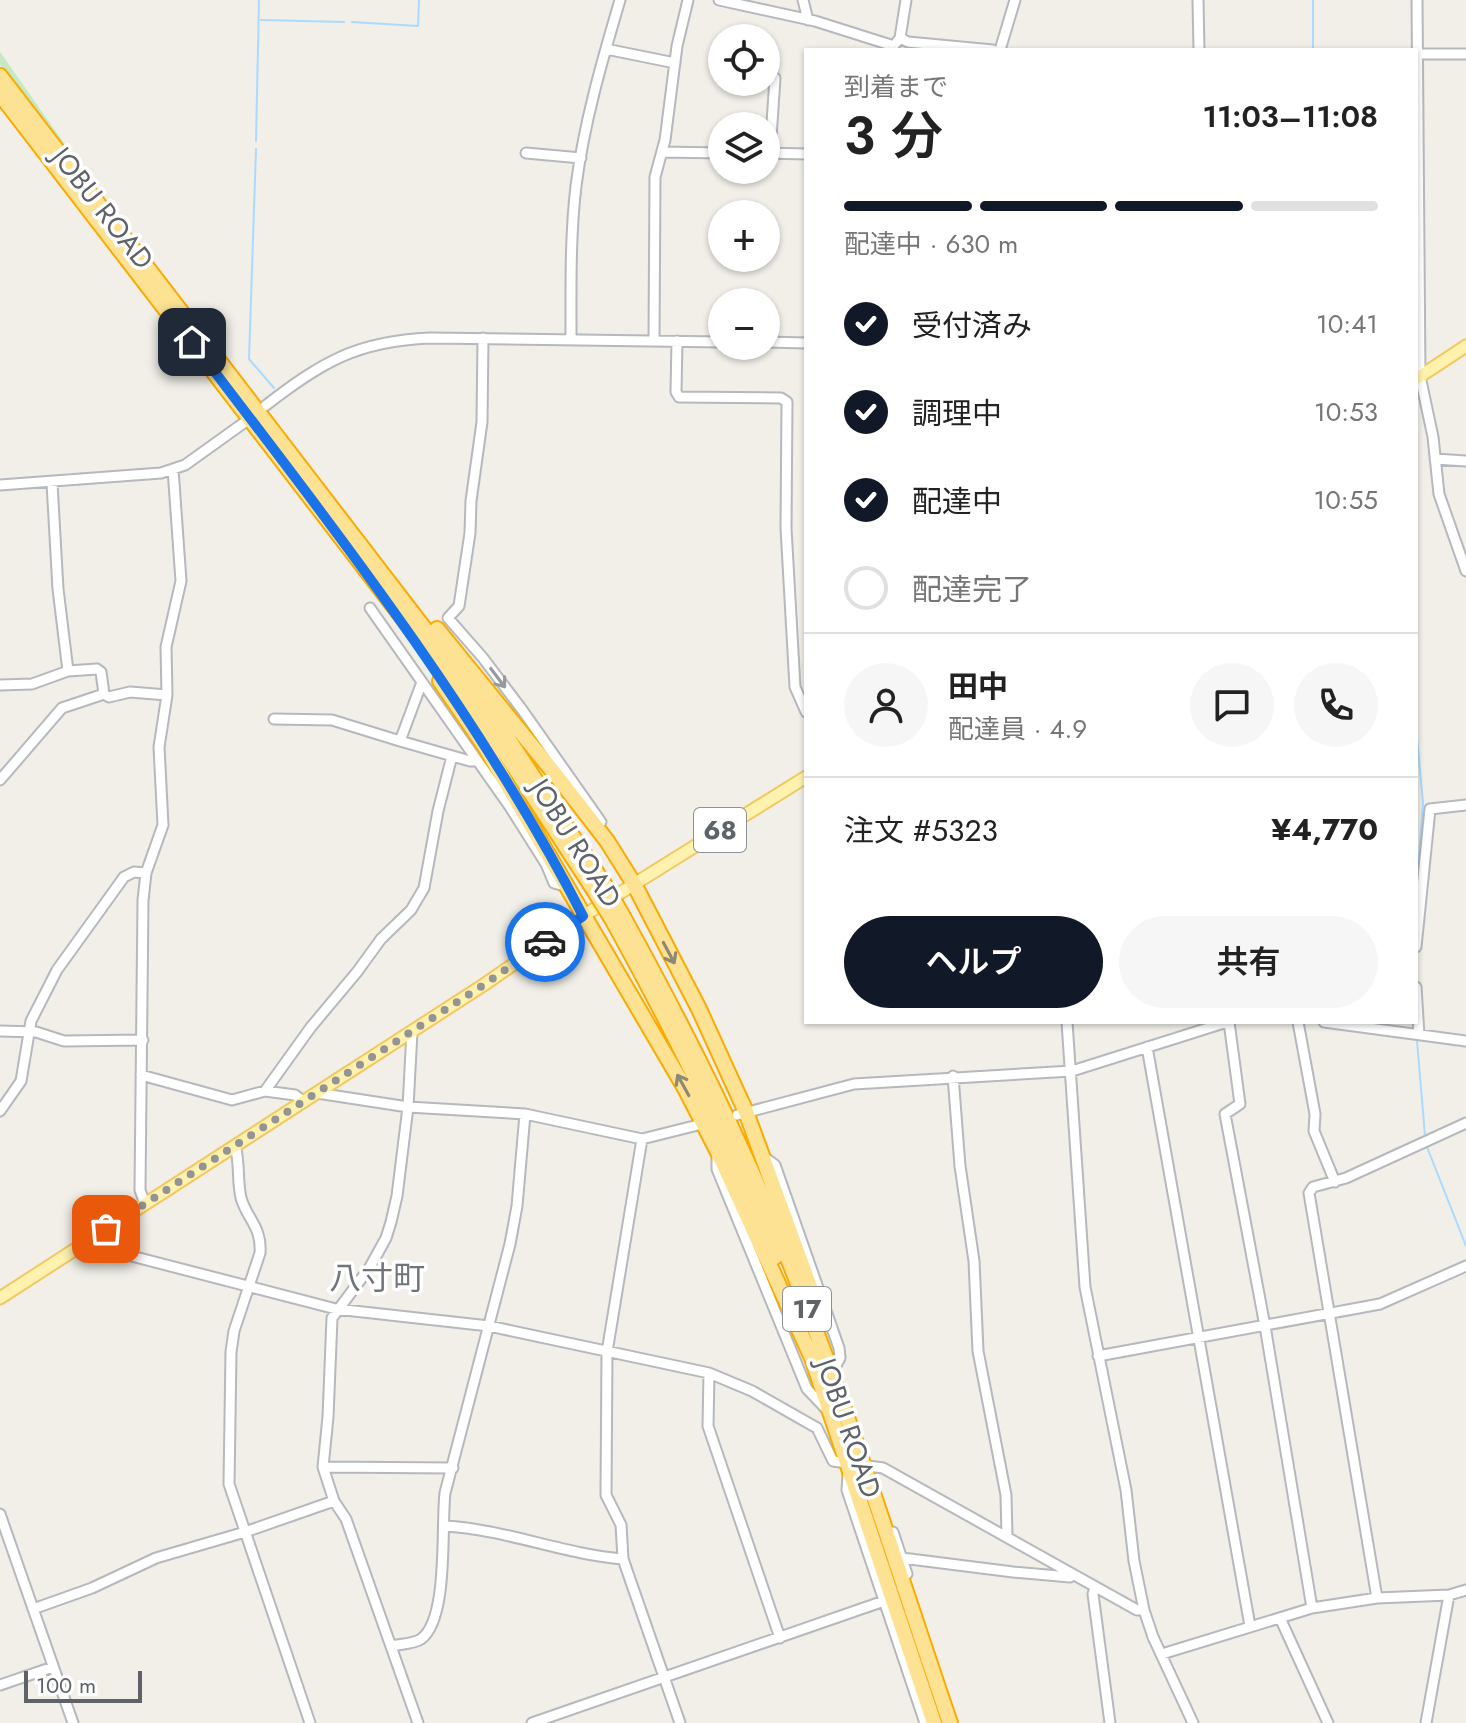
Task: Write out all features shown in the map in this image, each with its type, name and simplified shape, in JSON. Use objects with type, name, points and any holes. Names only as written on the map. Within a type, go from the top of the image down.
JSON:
[{"type":"highway","name":"JOBU ROAD","points":[[0,76],[360,552]]},
{"type":"highway","name":"JOBU ROAD","points":[[0,94],[503,731],[675,1010],[724,1108],[768,1208],[814,1327],[831,1376],[885,1575],[934,1723]]},
{"type":"highway","points":[[360,552],[406,592],[472,671],[607,841],[634,884],[699,1009],[741,1113],[762,1155],[817,1306],[814,1327]]},
{"type":"highway","points":[[360,552],[484,745],[706,1123],[812,1358]]},
{"type":"highway","name":"JOBU ROAD","points":[[616,916],[715,1115],[757,1213],[795,1309],[829,1413],[855,1468],[950,1723]]},
{"type":"main road","points":[[1418,377],[1466,346]]},
{"type":"main road","name":"68","points":[[0,1298],[412,1032],[583,916],[804,778]]},
{"type":"street","points":[[571,339],[573,223],[581,158],[620,0]]},
{"type":"street","points":[[654,341],[655,177],[688,0]]},
{"type":"street","points":[[719,0],[808,20],[895,45],[908,42],[972,48]]},
{"type":"street","points":[[803,0],[808,20]]},
{"type":"street","points":[[895,45],[906,0]]},
{"type":"street","points":[[1001,48],[1015,0]]},
{"type":"street","points":[[1198,0],[1199,48]]},
{"type":"street","points":[[1416,48],[1417,0]]},
{"type":"street","points":[[606,49],[675,63]]},
{"type":"street","points":[[1418,54],[1466,54]]},
{"type":"street","points":[[662,152],[708,153]]},
{"type":"street","points":[[526,153],[581,158]]},
{"type":"street","points":[[780,153],[804,154]]},
{"type":"street","points":[[483,338],[482,422],[471,501],[470,533],[459,606],[448,618],[523,711],[603,824],[607,841]]},
{"type":"street","points":[[265,406],[311,372],[340,356],[368,345],[409,339],[708,342]]},
{"type":"street","points":[[677,341],[677,396],[781,398],[787,402],[786,528],[795,687],[804,707]]},
{"type":"street","points":[[780,342],[804,343]]},
{"type":"street","points":[[1418,377],[1433,437],[1441,503],[1466,571]]},
{"type":"street","points":[[0,485],[146,475],[173,469],[198,457],[245,422]]},
{"type":"street","points":[[1435,459],[1466,461]]},
{"type":"street","points":[[145,1204],[140,1190],[143,900],[146,873],[163,825],[159,747],[167,695],[167,639],[181,581],[173,469]]},
{"type":"street","points":[[52,483],[58,589],[68,671]]},
{"type":"street","points":[[370,608],[510,807],[546,864],[554,883],[568,887]]},
{"type":"street","points":[[0,685],[32,684],[86,668],[99,670],[104,694]]},
{"type":"street","points":[[400,741],[422,682]]},
{"type":"street","points":[[0,780],[62,708],[104,694],[109,697],[130,692],[167,695]]},
{"type":"street","points":[[274,719],[332,720],[477,761]]},
{"type":"street","points":[[265,1091],[381,939],[411,910],[424,888],[452,756]]},
{"type":"street","points":[[1418,927],[1430,809],[1466,805]]},
{"type":"street","points":[[0,1111],[21,1081],[38,1008],[68,953],[124,877],[134,872],[146,873]]},
{"type":"street","points":[[1418,1019],[1419,1035]]},
{"type":"street","points":[[1067,1024],[1085,1287],[1126,1490],[1134,1561],[1144,1610],[1193,1723]]},
{"type":"street","points":[[741,1113],[854,1084],[1072,1071],[1222,1024]]},
{"type":"street","points":[[1228,1024],[1240,1104],[1225,1114],[1265,1326],[1312,1608]]},
{"type":"street","points":[[1298,1024],[1315,1114],[1314,1131],[1335,1182]]},
{"type":"street","points":[[1339,1024],[1466,1041]]},
{"type":"street","points":[[0,1031],[30,1032],[64,1041],[143,1040]]},
{"type":"street","points":[[412,1032],[408,1107],[397,1196],[386,1238],[370,1267],[332,1318],[323,1467],[334,1501],[346,1519],[418,1723]]},
{"type":"street","points":[[1147,1047],[1250,1626]]},
{"type":"street","points":[[141,1075],[232,1100],[265,1091],[295,1095],[304,1102]]},
{"type":"street","points":[[953,1076],[960,1166],[974,1261],[978,1351],[1006,1495],[1007,1536]]},
{"type":"street","points":[[317,1093],[408,1107],[525,1114],[642,1139],[706,1123]]},
{"type":"street","points":[[391,1646],[419,1641],[429,1630],[441,1581],[445,1493],[517,1206],[525,1114]]},
{"type":"street","points":[[1377,1598],[1309,1193],[1313,1187],[1335,1182],[1466,1123]]},
{"type":"street","points":[[642,1139],[607,1352],[606,1495],[622,1530],[623,1559],[680,1723]]},
{"type":"street","points":[[235,1145],[241,1200],[258,1230],[261,1243],[234,1331],[231,1352],[229,1477],[310,1723]]},
{"type":"street","points":[[718,1152],[717,1169],[807,1389],[829,1413]]},
{"type":"street","points":[[762,1155],[775,1165],[839,1348],[840,1358],[831,1376]]},
{"type":"street","points":[[87,1241],[93,1246],[162,1266],[336,1309],[489,1326],[709,1373],[752,1391],[817,1428],[833,1461],[855,1468],[883,1468],[1095,1588],[1137,1610],[1144,1610]]},
{"type":"street","points":[[1098,1356],[1380,1304],[1466,1266]]},
{"type":"street","points":[[709,1373],[708,1426],[780,1638]]},
{"type":"street","points":[[323,1467],[453,1468]]},
{"type":"street","points":[[855,1468],[877,1484],[957,1723]]},
{"type":"street","points":[[855,1468],[847,1490],[925,1723]]},
{"type":"street","points":[[33,1609],[92,1588],[156,1558],[334,1501]]},
{"type":"street","points":[[0,1514],[73,1723]]},
{"type":"street","points":[[444,1526],[486,1531],[596,1557],[623,1559]]},
{"type":"street","points":[[902,1558],[1075,1577]]},
{"type":"street","points":[[880,1590],[885,1575]]},
{"type":"street","points":[[1095,1588],[1093,1594],[1110,1723]]},
{"type":"street","points":[[1162,1654],[1312,1608],[1377,1598],[1449,1595],[1466,1590]]},
{"type":"street","points":[[1426,1723],[1449,1595]]},
{"type":"street","points":[[532,1723],[884,1601]]},
{"type":"street","points":[[1280,1618],[1328,1723]]},
{"type":"street","points":[[0,1685],[53,1667]]},
{"type":"green space","points":[[0,52],[118,220],[0,65]]},
{"type":"waterway","points":[[256,141],[259,0]]},
{"type":"waterway","points":[[352,22],[418,26],[419,0]]},
{"type":"waterway","points":[[1313,0],[1313,48]]},
{"type":"waterway","points":[[261,20],[344,22]]},
{"type":"waterway","points":[[256,149],[249,359],[274,388]]},
{"type":"waterway","points":[[1418,749],[1423,803],[1418,868]]},
{"type":"waterway","points":[[1417,1041],[1425,1136]]},
{"type":"waterway","points":[[1427,1147],[1466,1246]]},
{"type":"way so far","points":[[106,1229],[545,942]]},
{"type":"district","name":"八寸町","points":[[377,1278]]},
{"type":"route","points":[[192,342],[358,558],[484,745],[568,887],[583,916],[545,942]]}]
